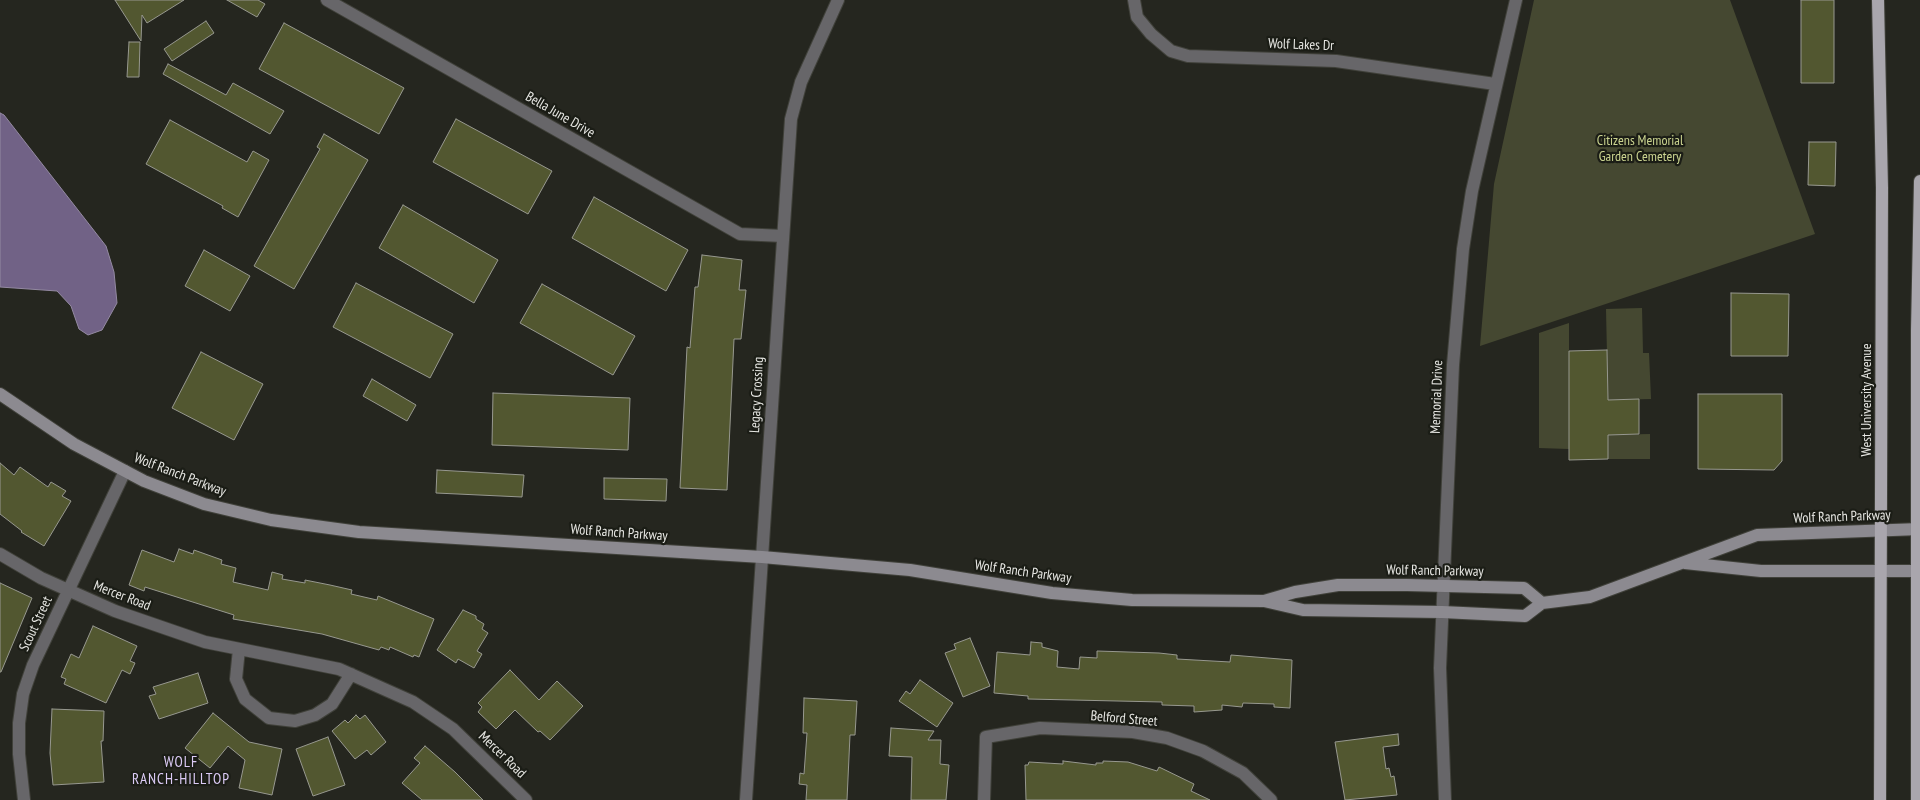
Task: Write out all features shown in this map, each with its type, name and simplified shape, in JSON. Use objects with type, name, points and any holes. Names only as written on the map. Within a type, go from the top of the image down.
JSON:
[{"type":"main road","name":"West University Avenue","points":[[1878,0],[1882,188],[1880,800]]},
{"type":"main road","points":[[1917,800],[1919,571],[1917,330],[1920,182]]},
{"type":"street","name":"Bella June Drive","points":[[327,0],[740,234],[783,236]]},
{"type":"street","name":"Legacy Crossing","points":[[746,800],[790,119],[801,82],[838,0]]},
{"type":"street","name":"Wolf Lakes Dr","points":[[1134,0],[1137,17],[1151,34],[1171,50],[1188,56],[1336,62],[1495,84]]},
{"type":"street","name":"Memorial Drive","points":[[1445,800],[1440,668],[1453,365],[1464,249],[1472,191],[1495,84],[1516,0]]},
{"type":"street","name":"Wolf Ranch Parkway","points":[[0,394],[74,444],[144,481],[204,504],[289,522],[359,532],[762,557],[910,570],[1052,593],[1132,600],[1264,602],[1303,610],[1442,612],[1525,616],[1542,603],[1590,597],[1757,535],[1918,529]]},
{"type":"street","name":"Scout Street","points":[[24,800],[18,754],[19,723],[23,694],[33,665],[125,471]]},
{"type":"street","name":"Mercer Road","points":[[0,554],[68,591],[124,614],[205,642],[339,669],[413,702],[453,729],[526,800]]},
{"type":"street","name":"Wolf Ranch Parkway","points":[[1680,563],[1761,571],[1919,571]]},
{"type":"street","name":"Wolf Ranch Parkway","points":[[1264,602],[1295,592],[1338,586],[1444,586],[1524,588],[1542,603]]},
{"type":"street","points":[[239,649],[236,679],[245,699],[269,718],[295,721],[315,715],[332,704],[350,674]]},
{"type":"street","name":"Belford Street","points":[[984,800],[986,737],[1040,728],[1133,732],[1168,738],[1203,751],[1244,773],[1270,800]]},
{"type":"green space","name":"Citizens Memorial Garden Cemetery","points":[[1534,0],[1730,0],[1815,234],[1480,346],[1494,184]]},
{"type":"green space","points":[[1642,308],[1643,353],[1649,353],[1651,399],[1608,400],[1606,309]]},
{"type":"green space","points":[[1569,323],[1569,449],[1539,448],[1539,333]]},
{"type":"green space","points":[[1650,434],[1650,459],[1608,459],[1608,435]]},
{"type":"shaded area","points":[[0,113],[4,115],[106,246],[114,272],[117,303],[102,330],[88,335],[79,329],[71,306],[57,291],[0,287]]},
{"type":"building","points":[[115,0],[184,0],[147,23],[142,15],[141,41]]},
{"type":"building","points":[[227,0],[258,0],[265,4],[257,17]]},
{"type":"building","points":[[1801,0],[1834,0],[1834,83],[1801,83]]},
{"type":"building","points":[[206,21],[214,33],[172,61],[164,49]]},
{"type":"building","points":[[284,23],[404,88],[379,134],[259,69]]},
{"type":"building","points":[[129,42],[140,42],[139,77],[127,77]]},
{"type":"building","points":[[168,64],[226,95],[233,83],[284,111],[270,134],[163,74]]},
{"type":"building","points":[[456,119],[552,171],[528,214],[433,162]]},
{"type":"building","points":[[170,120],[247,162],[253,151],[269,160],[238,217],[222,208],[223,206],[146,164]]},
{"type":"building","points":[[324,134],[368,160],[294,289],[254,266],[320,149],[317,147]]},
{"type":"building","points":[[1809,142],[1836,142],[1835,186],[1808,185]]},
{"type":"building","points":[[594,197],[688,250],[666,291],[572,238]]},
{"type":"building","points":[[403,205],[498,260],[474,303],[379,248]]},
{"type":"building","points":[[204,250],[250,276],[230,311],[185,286]]},
{"type":"building","points":[[702,255],[742,260],[739,290],[746,290],[741,339],[734,339],[727,490],[680,488],[687,347],[690,348],[695,287],[698,287]]},
{"type":"building","points":[[356,283],[453,334],[430,378],[333,327]]},
{"type":"building","points":[[542,284],[635,336],[613,375],[520,323]]},
{"type":"building","points":[[1731,293],[1789,294],[1788,356],[1731,356]]},
{"type":"building","points":[[1607,350],[1608,400],[1639,399],[1639,434],[1608,435],[1608,459],[1569,460],[1569,351]]},
{"type":"building","points":[[201,352],[263,384],[234,440],[172,408]]},
{"type":"building","points":[[372,379],[416,405],[407,421],[363,396]]},
{"type":"building","points":[[493,393],[630,398],[628,450],[492,445]]},
{"type":"building","points":[[1698,394],[1782,394],[1782,461],[1774,470],[1698,469]]},
{"type":"building","points":[[0,463],[14,475],[20,467],[48,487],[51,482],[66,491],[62,496],[71,501],[44,546],[21,532],[0,514]]},
{"type":"building","points":[[437,470],[524,475],[522,497],[436,493]]},
{"type":"building","points":[[604,478],[667,479],[666,501],[604,499]]},
{"type":"building","points":[[179,549],[193,554],[194,550],[222,560],[221,564],[236,568],[233,582],[268,590],[272,572],[283,575],[282,579],[305,583],[305,580],[330,585],[352,590],[351,594],[377,600],[378,596],[434,619],[419,657],[414,655],[413,657],[390,647],[389,650],[381,647],[379,650],[322,634],[233,619],[234,615],[145,587],[144,591],[129,585],[142,550],[174,562]]},
{"type":"building","points":[[0,583],[32,598],[1,672],[0,672]]},
{"type":"building","points":[[463,610],[476,616],[476,619],[484,624],[482,629],[488,633],[477,651],[482,654],[474,668],[458,659],[456,663],[437,650]]},
{"type":"building","points":[[93,626],[137,646],[130,661],[135,663],[130,674],[122,670],[106,703],[64,684],[66,679],[61,677],[71,654],[79,658]]},
{"type":"building","points":[[970,638],[990,686],[963,697],[945,653],[956,649],[954,644]]},
{"type":"building","points":[[1031,642],[1042,643],[1042,647],[1058,651],[1057,667],[1079,669],[1080,657],[1097,658],[1097,651],[1159,653],[1177,655],[1177,659],[1230,662],[1231,655],[1292,660],[1290,708],[1274,707],[1274,704],[1243,703],[1242,707],[1222,705],[1222,710],[1194,712],[1194,706],[1162,705],[1162,702],[1028,699],[1028,696],[994,693],[997,652],[1030,655]]},
{"type":"building","points":[[510,670],[539,700],[557,681],[583,706],[550,740],[540,731],[538,732],[515,710],[496,729],[478,712],[482,707],[478,703]]},
{"type":"building","points":[[198,673],[208,703],[159,719],[149,696],[156,694],[153,687]]},
{"type":"building","points":[[920,680],[953,703],[937,727],[899,701],[906,691],[910,694]]},
{"type":"building","points":[[804,698],[857,701],[855,735],[850,735],[847,800],[806,800],[807,785],[799,784],[800,773],[804,774],[807,733],[803,733]]},
{"type":"building","points":[[52,709],[104,711],[103,741],[101,741],[104,782],[53,785],[50,753]]},
{"type":"building","points":[[213,713],[249,742],[282,749],[272,795],[239,788],[245,760],[228,746],[210,768],[185,748]]},
{"type":"building","points":[[356,715],[360,719],[365,715],[386,742],[371,755],[367,750],[355,759],[332,731],[345,720],[348,723]]},
{"type":"building","points":[[891,728],[934,731],[928,740],[941,740],[940,764],[949,765],[946,800],[911,800],[912,757],[889,756]]},
{"type":"building","points":[[1398,734],[1399,745],[1383,747],[1386,769],[1389,768],[1391,777],[1394,776],[1397,795],[1345,800],[1335,742]]},
{"type":"building","points":[[328,737],[345,785],[313,796],[296,749]]},
{"type":"building","points":[[425,746],[483,800],[422,800],[402,783],[420,763],[414,758]]},
{"type":"building","points":[[1063,761],[1096,765],[1096,763],[1103,763],[1103,761],[1128,762],[1157,771],[1159,767],[1194,784],[1191,791],[1210,800],[1026,800],[1025,765],[1028,765],[1029,762],[1063,764]]},
{"type":"district","name":"WOLF RANCH-HILLTOP","points":[[181,772]]}]
